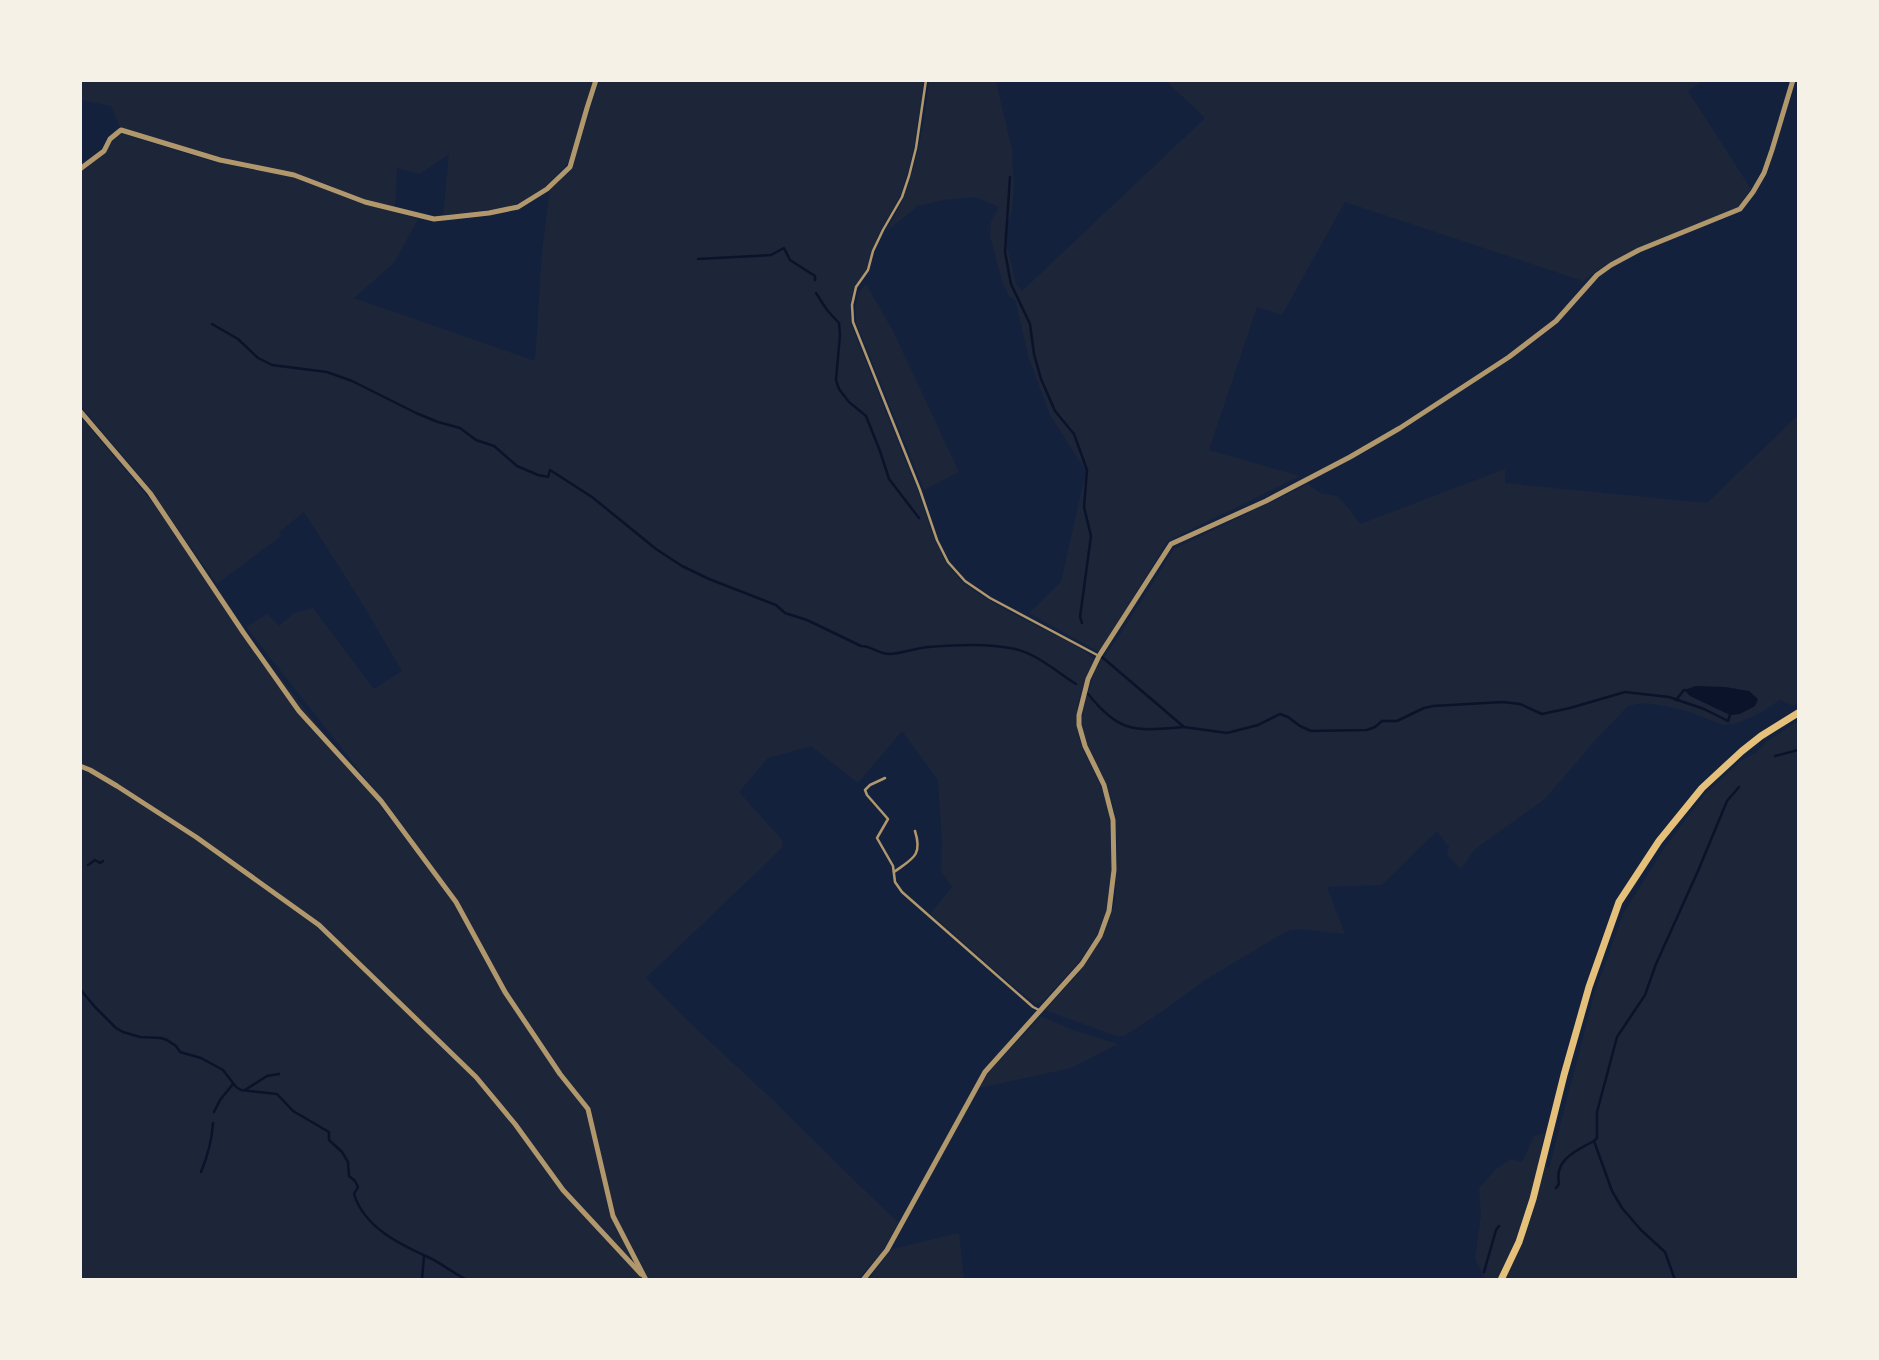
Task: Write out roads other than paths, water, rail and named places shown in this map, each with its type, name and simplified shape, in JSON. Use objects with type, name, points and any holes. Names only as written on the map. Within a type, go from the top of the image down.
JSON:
[{"type":"main road","points":[[1501,1279],[1519,1242],[1533,1199],[1589,987],[1619,902],[1659,841],[1702,788],[1742,751],[1798,713]]},
{"type":"street","points":[[80,169],[104,151],[110,139],[121,130],[220,160],[295,175],[365,202],[434,219],[489,214],[518,207],[547,189],[570,167],[596,80]]},
{"type":"street","points":[[863,1279],[887,1250],[985,1072],[1082,964],[1100,936],[1110,911],[1114,870],[1113,820],[1104,785],[1084,746],[1079,724],[1082,702],[1088,680],[1100,656],[1171,544],[1278,494],[1400,428],[1509,357],[1556,321],[1597,275],[1622,259],[1740,209],[1764,173],[1793,80]]},
{"type":"street","points":[[80,411],[150,494],[299,711],[381,801],[456,902],[505,992],[560,1074],[588,1109],[613,1216],[646,1279]]},
{"type":"street","points":[[80,766],[117,786],[196,837],[319,925],[476,1077],[515,1124],[563,1190],[646,1279]]},
{"type":"lane","points":[[926,80],[909,176],[902,197],[873,251],[869,270],[856,287],[852,305],[853,322],[920,490],[937,540],[948,562],[965,581],[990,598],[1100,656]]},
{"type":"lane","points":[[885,778],[865,790],[888,819],[877,838],[893,866],[895,882],[902,892],[1040,1010]]},
{"type":"lane","points":[[893,873],[918,853],[919,841],[915,831]]},
{"type":"waterway","points":[[1010,177],[1005,252],[1011,284],[1030,324],[1041,379],[1055,411],[1074,434],[1087,470],[1084,507],[1091,536],[1080,617],[1082,623]]},
{"type":"waterway","points":[[698,259],[771,255],[784,248],[790,260],[815,276],[815,280]]},
{"type":"waterway","points":[[816,293],[839,323],[836,380],[839,389],[849,402],[866,416],[889,479],[919,518]]},
{"type":"waterway","points":[[212,324],[238,339],[258,358],[272,365],[327,372],[352,381],[416,413],[460,428],[476,440],[494,446],[517,466],[548,477],[550,470],[592,497],[656,549],[682,566],[776,605],[785,613],[807,620],[861,646],[891,654],[939,646],[1004,647],[1031,655],[1076,684]]},
{"type":"waterway","points":[[1102,657],[1184,727],[1227,733],[1258,725],[1280,714],[1311,731],[1367,730],[1382,721],[1397,721],[1433,706],[1503,702],[1520,704],[1542,714],[1625,692],[1669,697],[1728,721],[1730,715]]},
{"type":"waterway","points":[[1676,700],[1684,690]]},
{"type":"waterway","points":[[1088,694],[1110,717],[1130,727],[1184,727]]},
{"type":"waterway","points":[[1775,756],[1798,750]]},
{"type":"waterway","points":[[1675,1280],[1665,1252],[1641,1230],[1622,1208],[1612,1191],[1594,1141],[1597,1138],[1597,1112],[1617,1037],[1645,995],[1727,801],[1739,787]]},
{"type":"waterway","points":[[88,865],[95,860],[100,863],[103,861]]},
{"type":"waterway","points":[[80,989],[116,1028],[140,1037],[167,1040],[180,1052],[201,1058],[223,1070],[241,1090],[277,1094],[293,1111],[329,1132],[329,1140],[348,1162],[349,1176],[358,1187],[354,1194],[359,1206],[374,1225],[394,1240],[467,1280]]},
{"type":"waterway","points":[[245,1090],[267,1076],[279,1074]]},
{"type":"waterway","points":[[214,1112],[233,1084]]},
{"type":"waterway","points":[[201,1172],[213,1123]]},
{"type":"waterway","points":[[1556,1188],[1563,1162],[1594,1141]]},
{"type":"waterway","points":[[1484,1272],[1499,1226]]},
{"type":"waterway","points":[[422,1280],[424,1256]]}]
